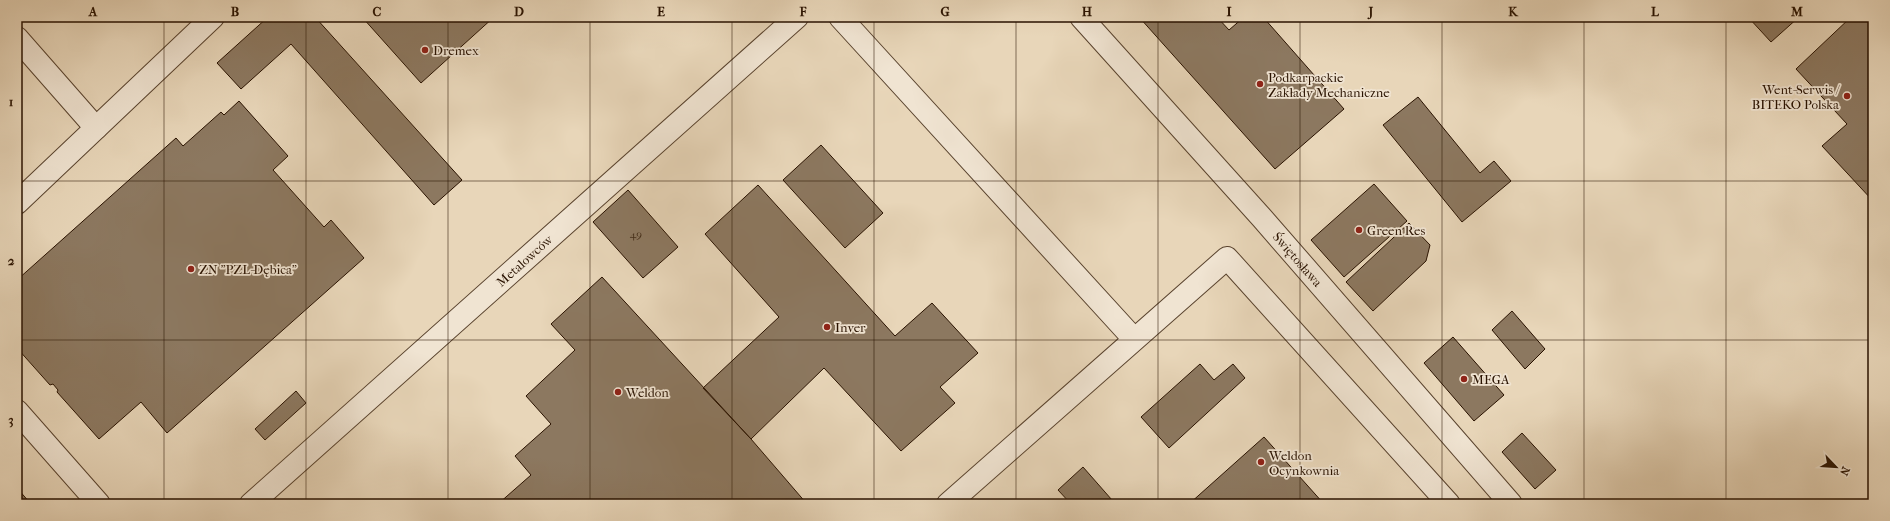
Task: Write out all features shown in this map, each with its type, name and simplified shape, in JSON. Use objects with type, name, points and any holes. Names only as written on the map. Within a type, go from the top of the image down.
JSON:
[{"type":"street","points":[[17,203],[213,17]]},
{"type":"street","name":"Metalowców","points":[[251,504],[797,17]]},
{"type":"street","points":[[840,17],[1134,339]]},
{"type":"street","name":"Świętosława","points":[[1081,17],[1262,218],[1511,504]]},
{"type":"street","points":[[17,38],[96,128]]},
{"type":"street","points":[[948,504],[1227,258],[1449,504]]},
{"type":"street","points":[[17,411],[99,504]]},
{"type":"building","points":[[268,17],[315,17],[462,180],[434,205],[291,44],[241,89],[217,63]]},
{"type":"building","name":"Dremex","points":[[362,17],[494,17],[421,83]]},
{"type":"building","name":"Podkarpackie Zakłady Mechaniczne","points":[[1139,17],[1217,17],[1229,30],[1244,17],[1263,17],[1344,109],[1275,169]]},
{"type":"building","points":[[1748,17],[1799,17],[1771,42]]},
{"type":"building","name":"Went-Serwis / BITEKO Polska","points":[[1851,17],[1873,17],[1873,201],[1822,146],[1847,124],[1796,69]]},
{"type":"building","points":[[1418,97],[1480,173],[1494,161],[1511,181],[1462,222],[1383,125]]},
{"type":"building","name":"ZN \"PZL-Dębica\"","points":[[239,101],[288,156],[273,170],[324,227],[331,220],[364,258],[167,433],[141,402],[99,439],[57,392],[58,390],[53,384],[50,385],[17,348],[17,280],[176,138],[183,146],[221,112],[224,115]]},
{"type":"building","points":[[821,145],[883,213],[845,248],[783,180]]},
{"type":"building","name":"Green Res","points":[[1374,184],[1407,221],[1344,277],[1311,240]]},
{"type":"building","name":"Inver","points":[[758,185],[895,336],[932,303],[978,353],[940,387],[955,403],[901,451],[824,368],[751,439],[703,388],[779,317],[705,234]]},
{"type":"building","points":[[628,190],[678,247],[643,278],[593,222]]},
{"type":"building","points":[[1409,223],[1430,245],[1426,261],[1373,311],[1346,282]]},
{"type":"building","name":"Weldon","points":[[602,277],[751,439],[807,504],[498,504],[531,475],[515,456],[551,424],[526,396],[575,350],[551,324]]},
{"type":"building","points":[[1512,311],[1545,349],[1525,369],[1492,330]]},
{"type":"building","name":"MEGA","points":[[1453,337],[1504,395],[1474,421],[1424,363]]},
{"type":"building","points":[[1200,364],[1214,380],[1233,364],[1245,378],[1169,448],[1141,417]]},
{"type":"building","points":[[296,391],[306,403],[265,440],[255,429]]},
{"type":"building","points":[[1522,433],[1556,470],[1535,489],[1502,452]]},
{"type":"building","name":"Weldon Ocynkownia","points":[[1264,437],[1324,504],[1189,504]]},
{"type":"building","points":[[1083,467],[1112,500],[1108,504],[1071,504],[1058,490]]},
{"type":"building","points":[[17,488],[31,504],[17,504]]},
{"type":"place","name":"Dremex","points":[[425,50]]},
{"type":"place","name":"Podkarpackie Zakłady Mechaniczne","points":[[1260,84]]},
{"type":"place","name":"Went-Serwis / BITEKO Polska","points":[[1847,96]]},
{"type":"place","name":"Green Res","points":[[1359,230]]},
{"type":"place","name":"ZN \"PZL-Dębica\"","points":[[191,269]]},
{"type":"place","name":"Inver","points":[[827,327]]},
{"type":"place","name":"MEGA","points":[[1464,379]]},
{"type":"place","name":"Weldon","points":[[618,392]]},
{"type":"place","name":"Weldon Ocynkownia","points":[[1261,462]]}]
